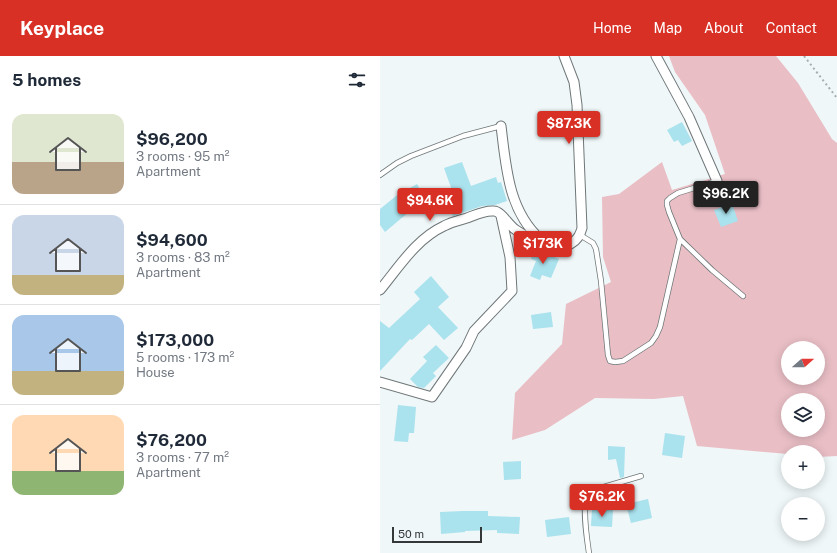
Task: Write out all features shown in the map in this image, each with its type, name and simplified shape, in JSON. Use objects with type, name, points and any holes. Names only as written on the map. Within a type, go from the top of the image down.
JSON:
[{"type":"street","points":[[380,290],[411,251],[431,234],[440,228],[457,221],[492,210],[497,211],[516,230],[544,243],[565,246],[573,244],[580,235],[582,228],[578,105],[574,82],[564,56]]},
{"type":"street","points":[[656,56],[692,123],[717,181]]},
{"type":"street","points":[[501,126],[508,176],[517,210],[534,234],[544,243]]},
{"type":"street","points":[[380,382],[432,397],[466,348],[474,331],[512,291],[510,257],[501,215]]},
{"type":"lane","points":[[380,175],[397,163],[412,156],[464,136],[501,126]]},
{"type":"lane","points":[[717,181],[678,193],[667,201],[666,205],[680,239],[712,270],[743,296]]},
{"type":"lane","points":[[580,235],[593,243],[596,249],[601,281],[608,355],[610,360],[615,362],[623,361],[651,343],[656,336],[660,327],[680,239]]},
{"type":"lane","points":[[589,553],[586,518],[587,495],[591,491],[641,476]]},
{"type":"path","points":[[804,56],[837,98]]},
{"type":"shaded area","points":[[669,56],[776,56],[798,83],[832,139],[837,143],[837,456],[825,457],[825,445],[781,445],[781,453],[697,446],[683,396],[654,399],[595,398],[545,430],[512,440],[515,393],[562,344],[566,304],[611,282],[603,257],[602,197],[619,194],[662,162],[672,190],[725,174],[705,115],[675,72]]},
{"type":"building","points":[[682,122],[692,141],[682,146],[678,140],[674,142],[667,130]]},
{"type":"building","points":[[462,162],[471,186],[496,177],[498,183],[501,182],[507,201],[495,205],[482,206],[453,216],[445,197],[453,193],[444,168]]},
{"type":"building","points":[[417,184],[428,203],[411,213],[410,211],[385,232],[380,225],[380,209],[396,196]]},
{"type":"building","points":[[732,203],[738,221],[721,227],[714,210]]},
{"type":"building","points":[[535,249],[559,259],[551,278],[542,275],[540,280],[530,276],[536,261],[531,259]]},
{"type":"building","points":[[431,276],[449,297],[438,307],[458,328],[444,340],[429,324],[412,340],[410,339],[380,371],[380,321],[389,328],[420,299],[414,292]]},
{"type":"building","points":[[551,312],[553,327],[533,329],[531,315]]},
{"type":"building","points":[[436,345],[449,358],[433,373],[436,376],[424,388],[418,387],[410,379],[427,361],[423,357]]},
{"type":"building","points":[[398,405],[416,407],[414,433],[409,433],[408,442],[394,441]]},
{"type":"building","points":[[665,433],[685,436],[682,458],[662,455]]},
{"type":"building","points":[[608,446],[625,447],[624,477],[620,478],[616,459],[608,460]]},
{"type":"building","points":[[521,461],[521,479],[504,480],[503,462]]},
{"type":"building","points":[[648,499],[652,518],[631,523],[626,504]]},
{"type":"building","points":[[592,509],[613,510],[612,527],[591,526]]},
{"type":"building","points":[[488,511],[488,516],[520,517],[519,534],[497,533],[497,530],[465,531],[441,534],[440,512]]},
{"type":"building","points":[[569,517],[571,534],[547,537],[545,520]]}]
